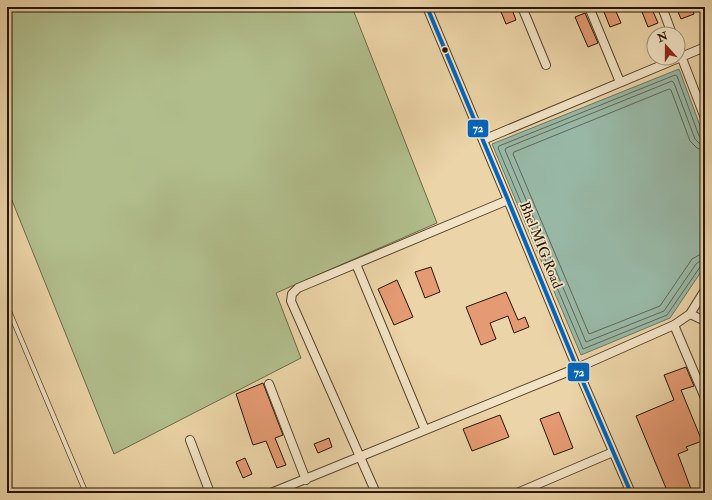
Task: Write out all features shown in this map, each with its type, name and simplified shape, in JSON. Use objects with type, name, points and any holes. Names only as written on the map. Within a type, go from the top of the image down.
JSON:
[{"type":"street","name":"Bhel MIG Road","points":[[427,7],[577,368],[631,493]]},
{"type":"street","points":[[522,7],[546,65]]},
{"type":"street","points":[[589,7],[620,82]]},
{"type":"street","points":[[662,7],[669,26]]},
{"type":"street","points":[[686,55],[705,47]]},
{"type":"street","points":[[483,140],[659,66]]},
{"type":"street","points":[[685,66],[705,116]]},
{"type":"street","points":[[376,493],[291,301],[292,294],[298,288],[508,200]]},
{"type":"street","points":[[356,264],[425,430]]},
{"type":"street","points":[[271,493],[306,480],[577,368],[674,325],[690,314],[705,290]]},
{"type":"street","points":[[690,314],[705,321]]},
{"type":"street","points":[[674,325],[705,398]]},
{"type":"street","points":[[269,384],[306,480]]},
{"type":"street","points":[[190,440],[210,493]]},
{"type":"street","points":[[517,493],[613,452]]},
{"type":"lane","points":[[7,306],[86,493]]},
{"type":"green space","points":[[7,7],[352,7],[437,223],[276,293],[301,358],[114,454],[7,188]]},
{"type":"water","points":[[679,69],[705,139],[705,266],[670,318],[581,355],[492,144]]},
{"type":"building","points":[[499,7],[511,7],[516,20],[506,24]]},
{"type":"building","points":[[602,7],[614,7],[621,23],[610,27]]},
{"type":"building","points":[[640,7],[651,7],[658,23],[648,26]]},
{"type":"building","points":[[676,7],[692,7],[694,14],[681,19]]},
{"type":"building","points":[[585,13],[598,43],[588,47],[575,17]]},
{"type":"building","points":[[431,267],[440,292],[425,298],[415,272]]},
{"type":"building","points":[[397,280],[413,317],[394,325],[378,289]]},
{"type":"building","points":[[506,292],[518,320],[525,317],[529,327],[514,333],[508,316],[490,323],[496,339],[481,345],[466,307]]},
{"type":"building","points":[[686,367],[694,386],[681,390],[702,441],[686,447],[688,450],[678,454],[691,489],[679,493],[668,493],[636,416],[674,400],[664,375]]},
{"type":"building","points":[[263,383],[283,435],[275,438],[286,465],[277,468],[266,441],[253,445],[236,394]]},
{"type":"building","points":[[559,412],[573,448],[554,455],[540,419]]},
{"type":"building","points":[[500,415],[509,437],[472,451],[463,429]]},
{"type":"building","points":[[329,438],[332,447],[318,453],[314,444]]},
{"type":"building","points":[[245,458],[252,474],[243,478],[236,462]]},
{"type":"transit line","name":"72","points":[[427,7],[577,368],[631,493]]}]
